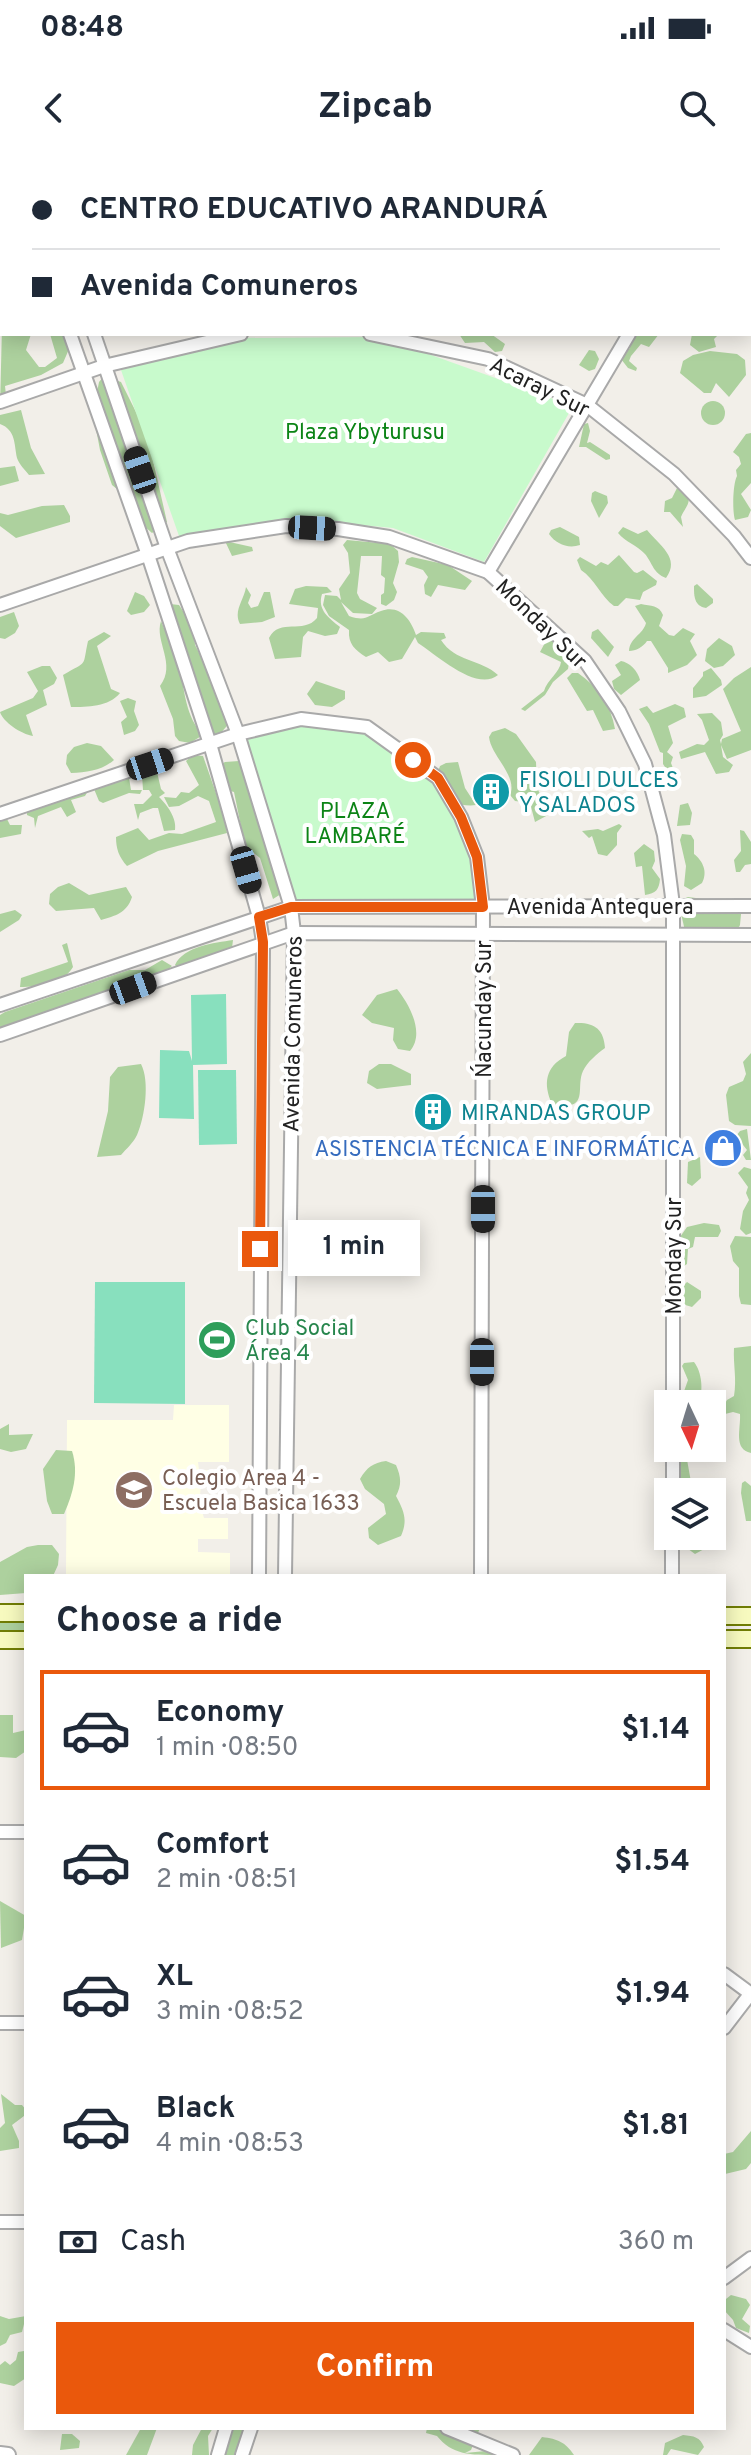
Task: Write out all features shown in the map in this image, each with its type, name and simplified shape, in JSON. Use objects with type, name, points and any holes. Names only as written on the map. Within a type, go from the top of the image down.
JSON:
[{"type":"main road","points":[[0,1613],[24,1613]]},
{"type":"main road","points":[[726,1616],[751,1616]]},
{"type":"main road","points":[[726,1639],[751,1639]]},
{"type":"main road","points":[[0,1640],[24,1640]]},
{"type":"street","name":"Avenida Comuneros","points":[[71,336],[148,555],[210,744],[259,917],[263,942],[259,1574]]},
{"type":"street","name":"Avenida Comuneros","points":[[95,336],[167,548],[238,734],[291,907],[294,933],[285,1574]]},
{"type":"street","points":[[0,402],[104,366],[232,336]]},
{"type":"street","name":"Acaray Sur","points":[[390,336],[488,359],[587,405],[674,474],[751,558]]},
{"type":"street","points":[[488,572],[628,336]]},
{"type":"street","name":"Monday Sur","points":[[0,605],[188,541],[286,526],[338,529],[389,537],[488,572],[585,661],[619,711],[645,764],[664,835],[673,905],[673,1390]]},
{"type":"street","name":"Ńacunday Sur","points":[[0,814],[238,734],[301,719],[367,727],[438,778],[461,817],[477,857],[483,907],[481,1574]]},
{"type":"street","name":"Avenida Antequera","points":[[0,1005],[291,907],[751,906]]},
{"type":"street","name":"Avenida Antequera","points":[[0,1035],[294,933],[751,935]]},
{"type":"street","points":[[672,1550],[672,1574]]},
{"type":"street","points":[[0,1832],[24,1832]]},
{"type":"street","points":[[726,1975],[751,1993],[726,2025]]},
{"type":"street","points":[[0,2023],[24,2023]]},
{"type":"street","points":[[0,2222],[24,2222]]},
{"type":"street","points":[[726,2277],[751,2258]]},
{"type":"street","points":[[726,2331],[751,2347]]},
{"type":"street","points":[[218,2455],[225,2430]]},
{"type":"street","points":[[242,2455],[250,2430]]},
{"type":"street","points":[[452,2430],[513,2455]]},
{"type":"street","points":[[0,2454],[8,2455]]},
{"type":"shaded area","name":"Colegio Area 4 - Escuela Basica 1633","points":[[174,1405],[229,1405],[229,1462],[198,1462],[199,1470],[222,1470],[221,1483],[201,1483],[200,1496],[226,1497],[226,1508],[201,1508],[204,1518],[228,1518],[228,1539],[198,1539],[198,1552],[230,1553],[230,1574],[66,1574],[67,1420],[173,1420]]},
{"type":"green space","points":[[2,336],[30,336],[26,350],[39,367],[45,367],[57,358],[51,336],[66,336],[69,349],[63,363],[41,375],[5,386],[7,404],[0,408]]},
{"type":"green space","points":[[460,336],[494,336],[505,344],[502,351],[495,352],[484,342],[465,343]]},
{"type":"green space","points":[[630,336],[657,336],[649,347],[641,344],[631,356],[629,361],[637,368],[636,371],[628,368],[621,359],[630,348]]},
{"type":"green space","points":[[692,336],[717,336],[714,339],[716,347],[699,352],[690,345]]},
{"type":"green space","name":"Plaza Ybyturusu","points":[[381,337],[573,406],[484,562],[393,528],[288,518],[179,536],[121,370],[236,338]]},
{"type":"green space","points":[[589,350],[595,351],[599,359],[595,369],[589,371],[579,365]]},
{"type":"green space","points":[[710,351],[737,354],[745,360],[746,375],[729,397],[716,383],[711,393],[704,393],[680,373],[683,361]]},
{"type":"green space","points":[[104,376],[121,382],[147,434],[167,522],[152,533],[143,525],[127,497],[112,485],[100,450],[93,413],[99,382]]},
{"type":"green space","points":[[713,401],[722,404],[725,413],[722,422],[713,425],[704,422],[701,413],[704,404]]},
{"type":"green space","points":[[21,410],[31,448],[45,474],[29,475],[18,460],[12,434],[0,424],[0,415]]},
{"type":"green space","points":[[588,423],[587,443],[610,455],[610,459],[606,460],[586,447],[579,447],[584,424]]},
{"type":"green space","points":[[751,433],[751,483],[741,494],[751,510],[748,517],[735,520],[733,497],[736,470],[741,464],[733,452],[746,434]]},
{"type":"green space","points":[[15,466],[19,481],[0,486],[0,468]]},
{"type":"green space","points":[[677,488],[688,493],[689,497],[681,517],[683,527],[670,512],[664,512],[665,501],[672,498]]},
{"type":"green space","points":[[595,491],[607,496],[608,503],[599,518],[591,501]]},
{"type":"green space","points":[[64,505],[70,522],[16,538],[0,526],[0,513],[8,515],[42,506]]},
{"type":"green space","points":[[560,527],[579,537],[580,545],[563,545],[549,534]]},
{"type":"green space","points":[[623,527],[638,534],[647,530],[662,547],[671,564],[666,578],[656,571],[642,551],[618,533]]},
{"type":"green space","points":[[347,540],[390,544],[398,551],[399,562],[393,583],[397,592],[394,600],[386,606],[381,604],[385,578],[381,575],[382,556],[361,556],[357,593],[360,599],[377,608],[372,614],[353,613],[341,602],[349,616],[363,618],[388,609],[394,610],[408,619],[416,635],[421,632],[444,633],[446,638],[441,640],[453,652],[498,675],[480,679],[458,671],[418,643],[415,637],[402,659],[389,662],[378,652],[366,657],[359,652],[351,643],[349,630],[329,616],[323,605],[325,595],[337,596],[341,600],[339,589],[350,573],[348,553],[343,545]]},
{"type":"green space","points":[[225,541],[252,547],[253,551],[232,556]]},
{"type":"green space","points":[[619,555],[634,572],[643,570],[657,581],[656,585],[643,592],[640,600],[626,598],[614,606],[581,570],[577,560],[580,557],[596,566],[601,562],[608,565]]},
{"type":"green space","points":[[412,557],[448,565],[472,581],[465,590],[438,585],[431,597],[425,594],[424,585],[428,577],[423,570],[405,564]]},
{"type":"green space","points":[[697,584],[713,599],[713,603],[706,608],[696,600],[694,586]]},
{"type":"green space","points":[[246,587],[251,595],[248,603],[251,608],[258,606],[264,592],[270,592],[275,617],[240,624],[238,610]]},
{"type":"green space","points":[[327,587],[332,592],[322,594],[321,605],[340,627],[337,634],[325,636],[308,631],[303,637],[301,657],[275,659],[269,638],[274,632],[279,628],[305,625],[317,618],[318,608],[289,604],[295,589]]},
{"type":"green space","points":[[135,592],[144,596],[150,605],[144,612],[131,615],[127,611]]},
{"type":"green space","points":[[170,604],[179,605],[194,628],[195,645],[233,719],[219,735],[203,735],[190,743],[179,741],[175,736],[173,719],[160,686],[166,669],[160,636],[161,621],[178,663],[188,709],[199,730]]},
{"type":"green space","points":[[641,604],[659,609],[663,615],[659,626],[669,635],[674,636],[683,628],[695,634],[690,641],[697,655],[687,665],[668,673],[651,641],[629,651],[646,623],[635,606]]},
{"type":"green space","points":[[14,612],[19,626],[15,633],[5,639],[0,638],[0,617]]},
{"type":"green space","points":[[598,629],[614,647],[608,657],[591,638],[592,632]]},
{"type":"green space","points":[[104,632],[111,636],[97,646],[111,689],[120,693],[104,704],[71,707],[63,675],[83,662],[88,641]]},
{"type":"green space","points":[[552,638],[570,657],[568,669],[553,682],[545,695],[525,711],[521,709],[544,691],[560,666],[561,662],[540,652],[547,639]]},
{"type":"green space","points":[[719,638],[732,646],[735,655],[723,666],[714,668],[705,661],[707,649]]},
{"type":"green space","points":[[621,661],[633,668],[640,680],[621,695],[614,689],[612,681],[621,675],[615,665]]},
{"type":"green space","points":[[50,666],[57,678],[54,684],[43,690],[47,705],[26,715],[33,736],[13,727],[0,712],[33,698],[38,691],[27,672]]},
{"type":"green space","points":[[751,667],[751,750],[727,759],[721,745],[723,757],[733,765],[729,772],[716,774],[705,752],[681,759],[679,752],[697,744],[704,745],[709,740],[697,714],[712,713],[721,722],[721,744],[722,739],[741,731],[723,689]]},
{"type":"green space","points":[[711,668],[722,685],[706,696],[693,698],[693,688],[703,672]]},
{"type":"green space","points":[[572,673],[578,673],[592,684],[607,704],[615,729],[603,731],[593,710],[587,711],[567,678]]},
{"type":"green space","points":[[316,681],[345,691],[345,699],[332,707],[315,705],[307,694]]},
{"type":"green space","points":[[128,698],[136,701],[134,711],[139,725],[135,731],[124,735],[121,722],[127,717],[120,701]]},
{"type":"green space","points":[[675,704],[684,708],[686,717],[668,726],[673,743],[667,752],[673,757],[671,763],[674,771],[671,776],[663,764],[663,753],[639,709],[647,706],[653,713]]},
{"type":"green space","name":"PLAZA LAMBARÉ","points":[[303,724],[367,734],[435,782],[473,860],[477,901],[296,901],[246,737]]},
{"type":"green space","points":[[505,728],[516,734],[536,762],[537,788],[548,815],[535,822],[530,803],[515,801],[510,795],[510,781],[491,744],[489,737],[492,732]]},
{"type":"green space","points":[[87,743],[101,746],[114,760],[99,769],[71,773],[66,764],[67,755],[74,747]]},
{"type":"green space","points":[[193,755],[203,756],[227,833],[158,851],[127,866],[118,853],[116,837],[138,828],[149,840],[169,833],[182,834],[216,822],[209,801],[198,796],[179,806],[169,807],[164,797],[176,798],[181,792],[189,793],[199,785],[186,761]]},
{"type":"green space","points":[[239,761],[246,769],[280,879],[281,894],[273,899],[260,858],[245,846],[234,792],[223,789],[217,767],[225,762]]},
{"type":"green space","points":[[458,762],[465,788],[476,805],[446,804],[436,777],[440,766]]},
{"type":"green space","points":[[147,771],[157,772],[165,793],[159,797],[173,816],[175,830],[164,831],[158,808],[140,813],[138,820],[134,804],[143,804],[152,795],[149,790],[143,790],[142,775]]},
{"type":"green space","points":[[126,775],[131,790],[142,790],[140,794],[129,793],[103,803],[99,801],[94,789],[97,785]]},
{"type":"green space","points":[[88,791],[85,796],[71,800],[76,812],[67,817],[61,807],[38,816],[35,828],[34,818],[27,815],[27,811]]},
{"type":"green space","points":[[688,803],[692,813],[690,825],[677,826],[680,805]]},
{"type":"green space","points":[[6,817],[10,825],[22,825],[21,834],[0,838],[0,819]]},
{"type":"green space","points":[[619,824],[622,826],[617,833],[617,845],[607,856],[598,854],[592,836],[589,838],[582,831],[603,831]]},
{"type":"green space","points":[[740,830],[751,842],[751,864],[736,872],[734,860],[741,851]]},
{"type":"green space","points":[[682,834],[691,835],[694,840],[694,854],[704,871],[702,883],[691,890],[684,886],[686,866],[680,840]]},
{"type":"green space","points":[[644,844],[654,851],[652,868],[660,879],[656,890],[645,895],[642,866],[636,867],[634,853]]},
{"type":"green space","points":[[69,883],[89,895],[126,887],[132,897],[124,910],[101,920],[94,908],[56,911],[49,904],[50,894]]},
{"type":"green space","points":[[688,897],[727,902],[741,914],[736,933],[686,935],[678,901]]},
{"type":"green space","points":[[15,910],[22,915],[19,920],[0,932],[0,914]]},
{"type":"green space","points":[[233,940],[232,948],[178,968],[175,965],[192,950]]},
{"type":"green space","points":[[67,943],[73,967],[69,973],[50,983],[20,987],[21,978],[68,962],[62,945]]},
{"type":"green space","points":[[162,960],[172,966],[153,979],[95,996],[0,1037],[0,1015],[5,1012],[129,970],[145,970]]},
{"type":"green space","points":[[397,989],[411,1011],[416,1028],[410,1051],[398,1049],[393,1040],[394,1028],[372,1023],[362,1015],[377,995]]},
{"type":"green space","points":[[226,994],[227,1064],[193,1065],[194,1119],[159,1118],[160,1050],[189,1051],[192,1061],[191,995]]},
{"type":"green space","points":[[575,1023],[597,1028],[603,1036],[605,1048],[583,1071],[577,1102],[564,1106],[552,1104],[547,1090],[548,1077],[554,1065],[566,1056],[569,1032]]},
{"type":"green space","points":[[751,1053],[751,1126],[735,1125],[729,1121],[726,1095],[729,1087],[743,1081],[746,1074],[743,1062]]},
{"type":"green space","points":[[141,1064],[145,1099],[137,1135],[121,1155],[97,1157],[108,1111],[110,1077],[118,1067]]},
{"type":"green space","points":[[379,1064],[391,1064],[411,1074],[411,1085],[377,1089],[367,1083],[369,1071]]},
{"type":"green space","points":[[198,1070],[236,1070],[237,1144],[199,1145]]},
{"type":"green space","points":[[747,1129],[751,1160],[746,1160],[743,1155],[747,1150],[736,1136]]},
{"type":"green space","points":[[700,1157],[701,1178],[692,1186],[687,1183],[688,1162]]},
{"type":"green space","points":[[744,1167],[751,1169],[751,1233],[746,1235],[740,1229],[743,1211],[749,1200],[746,1193],[748,1187],[738,1173]]},
{"type":"green space","points":[[704,1223],[719,1225],[721,1231],[718,1237],[695,1237],[684,1266],[681,1264],[683,1253],[680,1251],[680,1237],[687,1227]]},
{"type":"green space","points":[[735,1236],[751,1237],[751,1305],[741,1304],[739,1296],[739,1268],[733,1261],[730,1246]]},
{"type":"green space","points":[[95,1282],[185,1282],[185,1404],[94,1403]]},
{"type":"green space","points":[[687,1282],[701,1291],[701,1298],[692,1307],[682,1304],[679,1290]]},
{"type":"green space","points":[[751,1346],[751,1453],[745,1451],[740,1443],[740,1414],[726,1414],[726,1402],[734,1396],[734,1348]]},
{"type":"green space","points":[[694,1362],[697,1366],[701,1390],[684,1390],[688,1380],[682,1366]]},
{"type":"green space","points":[[9,1424],[9,1435],[33,1434],[26,1449],[11,1452],[0,1449],[0,1429]]},
{"type":"green space","points":[[56,1450],[72,1451],[75,1467],[74,1483],[64,1514],[52,1514],[43,1469]]},
{"type":"green space","points":[[386,1461],[396,1465],[399,1473],[400,1484],[396,1496],[405,1520],[401,1536],[378,1545],[369,1538],[368,1528],[386,1514],[384,1504],[365,1489],[360,1479],[371,1466]]},
{"type":"green space","points":[[679,1462],[687,1462],[690,1478],[680,1478]]},
{"type":"green space","points":[[745,1481],[751,1486],[751,1521],[746,1521],[741,1493]]},
{"type":"green space","points":[[52,1545],[59,1554],[54,1574],[24,1574],[24,1593],[0,1595],[0,1562],[27,1547]]},
{"type":"green space","points":[[0,1613],[24,1613],[24,1640],[0,1637]]},
{"type":"green space","points":[[0,1715],[13,1715],[13,1733],[24,1730],[24,1752],[16,1758],[0,1757]]},
{"type":"green space","points":[[0,1901],[24,1915],[22,1940],[1,1948]]},
{"type":"green space","points":[[1,2094],[24,2108],[24,2116],[12,2125],[19,2148],[0,2151],[0,2128],[5,2123]]},
{"type":"green space","points":[[751,2131],[751,2163],[746,2169],[726,2174],[726,2154],[733,2152]]},
{"type":"green space","points":[[731,2295],[746,2299],[750,2305],[742,2319],[750,2326],[749,2333],[736,2328],[726,2312],[726,2299]]},
{"type":"green space","points":[[0,2316],[9,2319],[24,2316],[22,2332],[10,2335],[6,2343],[0,2346]]},
{"type":"green space","points":[[24,2351],[24,2379],[14,2386],[0,2383],[0,2365],[5,2361],[10,2365],[16,2360],[18,2352]]},
{"type":"green space","points":[[140,2430],[156,2430],[147,2455],[126,2455]]},
{"type":"green space","points":[[201,2430],[212,2430],[208,2436],[209,2455],[192,2455],[193,2445]]},
{"type":"green space","points":[[221,2430],[244,2430],[237,2455],[217,2455]]},
{"type":"green space","points":[[427,2430],[479,2430],[471,2450],[465,2453],[496,2450],[498,2455],[463,2453],[449,2447],[437,2436],[426,2433]]},
{"type":"green space","points":[[62,2434],[72,2434],[80,2441],[79,2448],[60,2450]]},
{"type":"green space","points":[[683,2435],[701,2441],[704,2447],[698,2455],[671,2449],[663,2455],[665,2443]]},
{"type":"green space","points":[[542,2437],[561,2442],[574,2455],[529,2455]]},
{"type":"place","name":"FISIOLI DULCES Y SALADOS","points":[[491,792]]},
{"type":"place","name":"MIRANDAS GROUP","points":[[433,1112]]},
{"type":"place","name":"ASISTENCIA TÉCNICA E INFORMÁTICA","points":[[723,1148]]},
{"type":"place","name":"Club Social Área 4","points":[[217,1340]]},
{"type":"place","name":"Colegio Area 4 - Escuela Basica 1633","points":[[134,1490]]},
{"type":"route","points":[[260,1249],[263,942],[259,917],[291,907],[483,907],[477,857],[461,817],[438,778],[413,760]]}]
